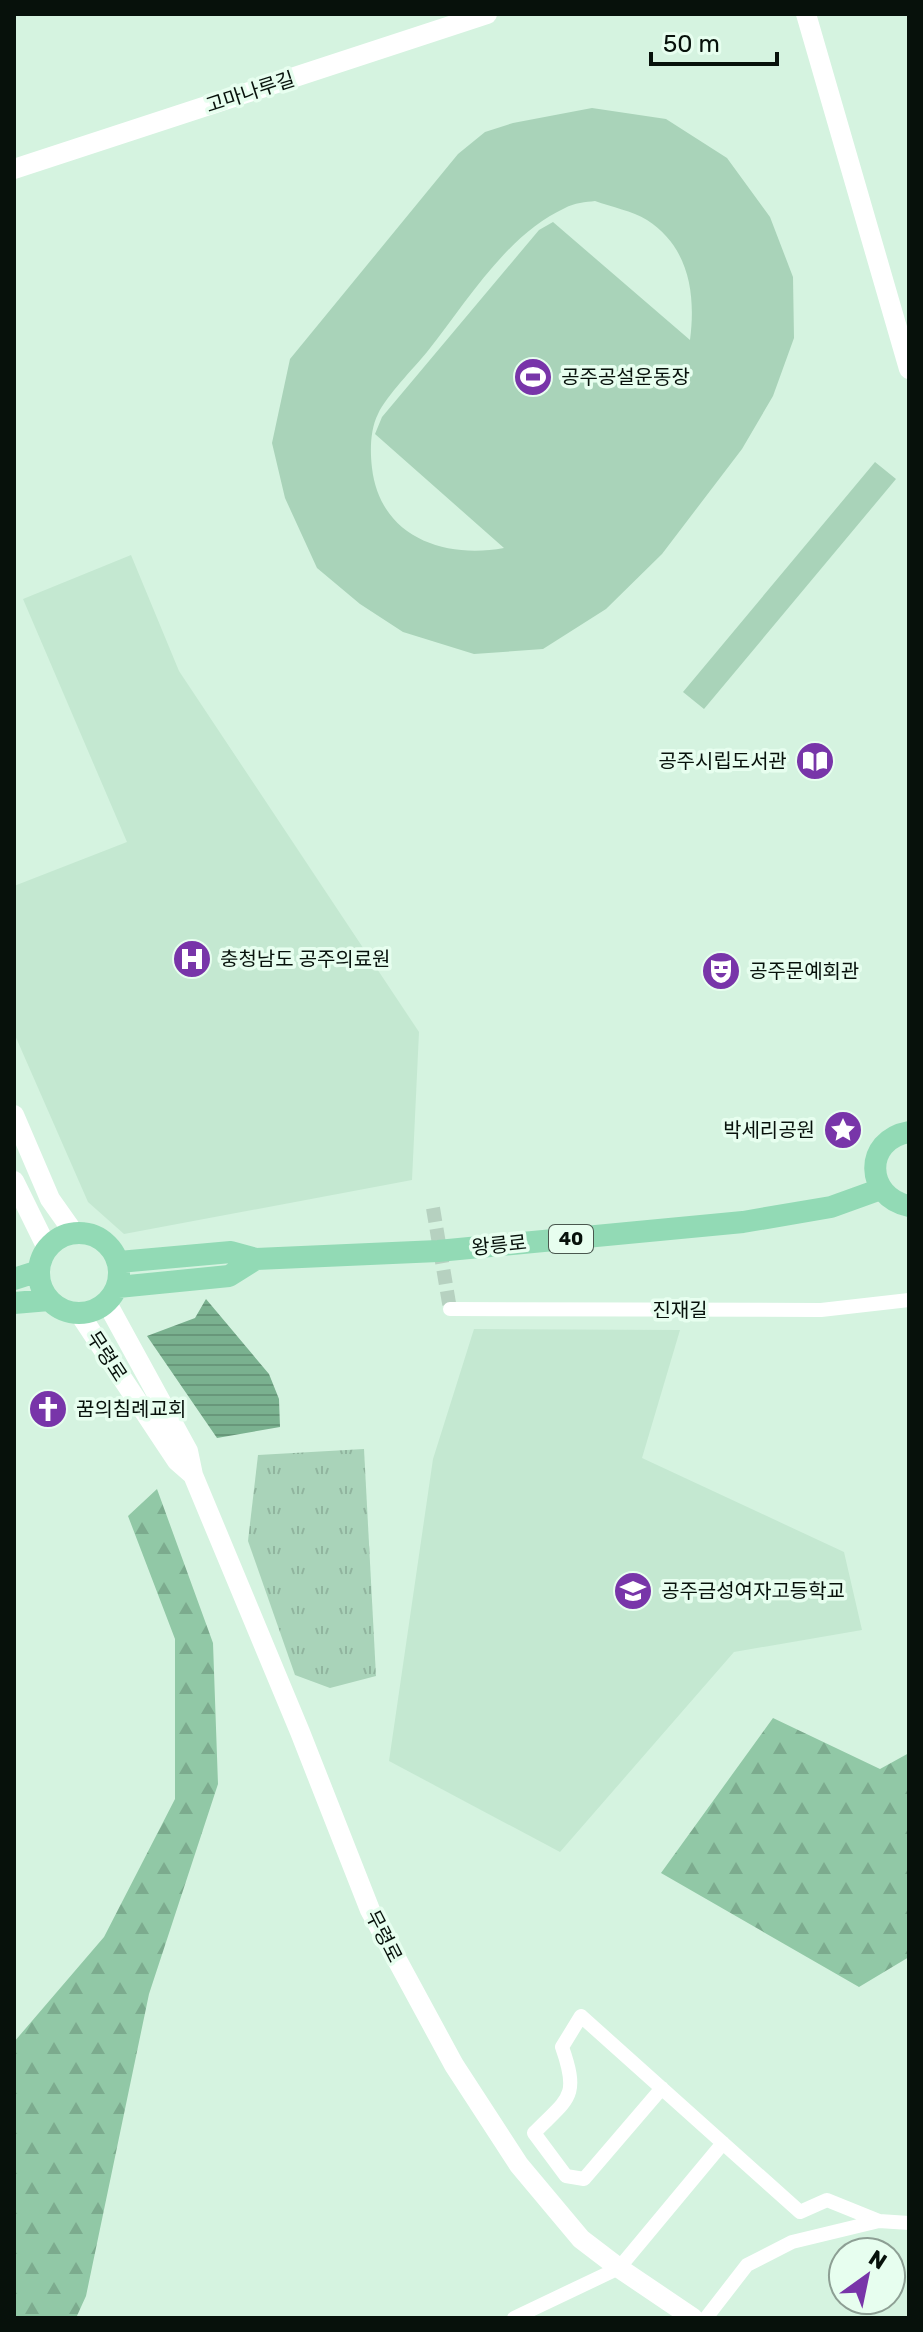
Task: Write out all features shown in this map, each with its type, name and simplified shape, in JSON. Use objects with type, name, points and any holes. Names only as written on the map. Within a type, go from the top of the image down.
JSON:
[{"type":"main road","name":"고마나루길","points":[[14,169],[487,14]]},
{"type":"main road","points":[[806,14],[909,369]]},
{"type":"main road","points":[[14,1115],[50,1199],[74,1233]]},
{"type":"main road","points":[[909,1132],[890,1139],[876,1158],[875,1171],[881,1189],[894,1202],[909,1206]]},
{"type":"main road","points":[[14,1181],[47,1248]]},
{"type":"main road","name":"왕릉로","points":[[119,1262],[231,1252],[256,1259],[438,1251],[743,1222],[831,1207],[881,1189]]},
{"type":"main road","points":[[79,1313],[68,1312],[49,1300],[40,1281],[39,1271],[47,1248],[64,1236],[74,1233],[97,1237],[106,1243],[119,1262],[112,1295]]},
{"type":"main road","name":"왕릉로","points":[[112,1295],[229,1276],[256,1259]]},
{"type":"main road","points":[[14,1279],[39,1271]]},
{"type":"main road","name":"40","points":[[79,1313],[89,1312],[112,1295]]},
{"type":"main road","name":"무령로","points":[[112,1295],[188,1451],[193,1475],[370,1910],[454,2065],[519,2165],[581,2239],[693,2318]]},
{"type":"main road","points":[[14,1303],[49,1300]]},
{"type":"main road","name":"무령로","points":[[79,1313],[177,1461],[193,1475]]},
{"type":"street","name":"진재길","points":[[450,1309],[821,1310],[909,1300]]},
{"type":"street","points":[[662,2088],[584,2179],[566,2176],[534,2133],[571,2094],[572,2075],[562,2047],[581,2016],[662,2088],[800,2212],[827,2200],[879,2221]]},
{"type":"street","points":[[514,2318],[619,2268],[723,2143]]},
{"type":"street","points":[[706,2318],[747,2265],[792,2242],[879,2221],[909,2223]]},
{"type":"shaded area","name":"충청남도 공주의료원","points":[[131,555],[179,671],[419,1032],[412,1180],[124,1234],[88,1202],[14,1033],[14,886],[127,842],[23,599]]},
{"type":"shaded area","points":[[206,1299],[269,1374],[279,1399],[280,1427],[217,1438],[147,1336],[195,1318]]},
{"type":"shaded area","name":"공주금성여자고등학교","points":[[474,1329],[680,1330],[642,1458],[844,1552],[862,1630],[734,1652],[560,1852],[389,1761],[433,1459]]},
{"type":"green space","name":"공주공설운동장","points":[[592,108],[666,119],[727,158],[770,217],[793,277],[794,338],[773,396],[742,449],[662,554],[606,609],[543,649],[474,654],[403,632],[360,604],[317,568],[285,498],[272,443],[290,359],[458,154],[485,132],[513,123]],"holes":[[[595,201],[647,220],[672,244],[681,258],[690,289],[690,340],[553,222],[539,230],[382,417],[375,434],[504,548],[459,550],[418,538],[401,527],[378,492],[371,448],[378,414],[506,252],[544,220],[569,206]]]},
{"type":"green space","points":[[875,462],[896,479],[704,709],[683,692]]},
{"type":"green space","points":[[364,1449],[376,1676],[330,1688],[295,1675],[248,1541],[258,1455]]},
{"type":"green space","points":[[157,1489],[213,1643],[218,1784],[149,1994],[86,2296],[76,2318],[14,2318],[14,2042],[104,1937],[175,1799],[175,1639],[128,1516]]},
{"type":"green space","points":[[773,1718],[880,1769],[909,1753],[909,1957],[859,1987],[661,1873]]},
{"type":"tunnel","points":[[433,1208],[450,1309]]},
{"type":"place","name":"공주공설운동장","points":[[533,377]]},
{"type":"place","name":"공주시립도서관","points":[[815,761]]},
{"type":"place","name":"충청남도 공주의료원","points":[[192,959]]},
{"type":"place","name":"공주문예회관","points":[[721,971]]},
{"type":"place","name":"박세리공원","points":[[843,1130]]},
{"type":"place","name":"꿈의침례교회","points":[[48,1409]]},
{"type":"place","name":"공주금성여자고등학교","points":[[633,1591]]}]
